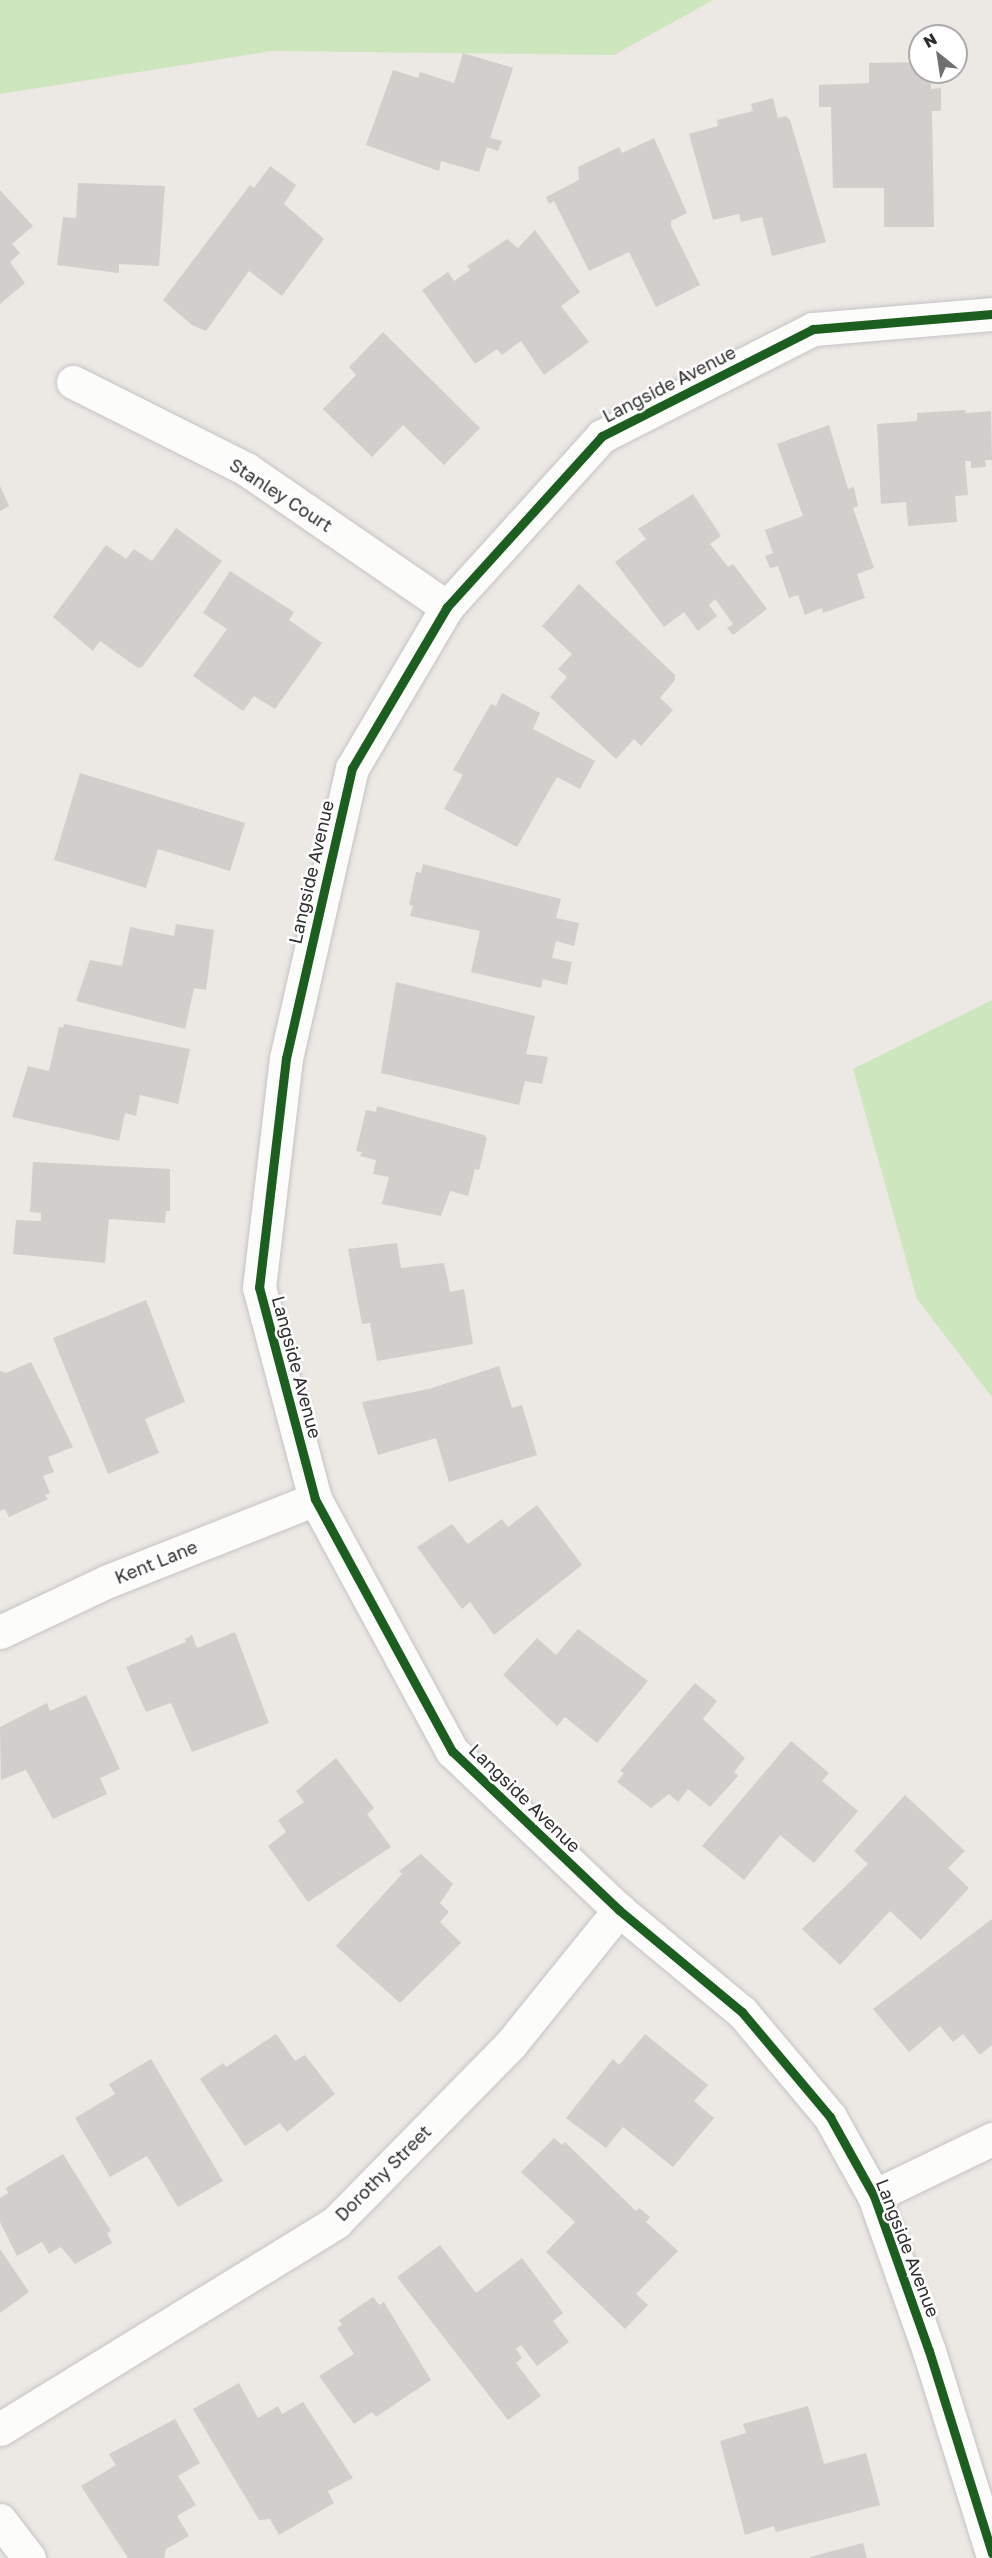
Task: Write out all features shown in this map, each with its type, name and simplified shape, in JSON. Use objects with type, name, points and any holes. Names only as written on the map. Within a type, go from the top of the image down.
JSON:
[{"type":"street","name":"Langside Avenue","points":[[990,2538],[929,2351],[874,2196],[830,2117],[742,2012],[619,1910],[452,1751],[315,1499],[259,1287],[286,1058],[352,768],[447,608],[602,436],[813,329],[992,314]]},
{"type":"street","name":"Stanley Court","points":[[73,382],[246,469],[447,608]]},
{"type":"street","name":"Kent Lane","points":[[0,1632],[108,1581],[315,1499]]},
{"type":"street","name":"Dorothy Street","points":[[0,2429],[336,2222],[510,2045],[619,1910]]},
{"type":"street","points":[[874,2196],[992,2139]]},
{"type":"street","points":[[0,2520],[28,2558]]},
{"type":"green space","points":[[0,0],[713,0],[614,55],[272,51],[0,94]]},
{"type":"green space","points":[[992,1000],[992,1397],[917,1299],[853,1069]]},
{"type":"building","points":[[463,53],[513,68],[490,138],[502,141],[498,151],[487,147],[479,172],[441,161],[439,171],[366,145],[393,70],[418,78],[420,72],[454,83]]},
{"type":"building","points":[[908,62],[908,84],[931,84],[931,89],[941,88],[941,111],[932,111],[934,227],[884,227],[884,188],[833,188],[831,107],[819,107],[819,85],[869,83],[869,63]]},
{"type":"building","points":[[773,98],[778,118],[786,116],[790,120],[826,242],[772,256],[762,217],[741,222],[739,214],[713,220],[689,134],[718,126],[717,120],[753,111],[751,104]]},
{"type":"building","points":[[654,138],[687,213],[671,221],[671,226],[700,285],[656,307],[629,252],[589,271],[554,201],[549,204],[546,197],[579,180],[578,167],[619,147],[622,153]]},
{"type":"building","points":[[270,166],[296,185],[284,204],[324,239],[282,296],[249,271],[206,331],[192,325],[163,300],[250,185],[254,188]]},
{"type":"building","points":[[78,183],[165,186],[159,266],[119,264],[119,273],[57,265],[63,217],[76,218]]},
{"type":"building","points":[[0,190],[33,226],[12,244],[20,253],[10,262],[25,283],[0,304]]},
{"type":"building","points":[[535,230],[580,292],[561,306],[589,342],[544,375],[521,341],[502,355],[497,349],[475,364],[422,290],[448,272],[454,281],[470,270],[467,266],[507,239],[518,248]]},
{"type":"building","points":[[383,332],[480,428],[444,465],[403,425],[372,457],[323,409],[356,375],[349,367]]},
{"type":"building","points":[[965,410],[966,413],[991,411],[992,460],[985,460],[986,467],[971,468],[971,461],[965,461],[968,495],[955,496],[957,522],[908,526],[906,502],[881,504],[877,424],[917,421],[917,413]]},
{"type":"building","points":[[829,425],[848,489],[854,487],[858,506],[853,508],[874,568],[857,574],[865,598],[823,613],[822,608],[805,615],[798,595],[789,598],[778,566],[770,568],[765,556],[773,553],[765,530],[803,516],[777,444]]},
{"type":"building","points":[[0,486],[9,506],[0,511]]},
{"type":"building","points":[[693,494],[721,536],[710,544],[728,567],[733,564],[767,609],[733,635],[727,628],[733,624],[715,599],[709,605],[717,616],[698,631],[684,612],[664,627],[615,562],[646,539],[638,529]]},
{"type":"building","points":[[176,528],[222,561],[142,667],[138,668],[100,641],[93,651],[53,617],[106,545],[126,559],[134,549],[152,561]]},
{"type":"building","points":[[230,571],[294,612],[289,620],[322,643],[275,709],[254,696],[243,711],[193,676],[227,629],[203,613]]},
{"type":"building","points":[[579,584],[675,675],[675,680],[660,698],[673,710],[641,746],[634,739],[616,759],[550,697],[567,677],[558,669],[572,654],[542,626]]},
{"type":"building","points":[[502,693],[540,713],[533,729],[595,761],[580,789],[557,777],[517,847],[444,809],[463,775],[453,770],[491,704],[496,706]]},
{"type":"building","points":[[80,773],[245,823],[230,871],[158,849],[146,888],[54,860]]},
{"type":"building","points":[[423,864],[561,899],[556,918],[579,923],[574,946],[556,941],[552,958],[572,962],[567,985],[543,979],[541,988],[471,972],[480,931],[410,916],[413,906],[409,905],[416,872],[421,873]]},
{"type":"building","points":[[176,924],[214,930],[206,990],[194,988],[185,1029],[76,1001],[90,960],[122,966],[130,927],[174,936]]},
{"type":"building","points":[[396,982],[535,1016],[526,1054],[548,1057],[542,1084],[525,1081],[519,1105],[381,1073]]},
{"type":"building","points":[[64,1024],[190,1049],[178,1104],[140,1095],[136,1116],[125,1113],[119,1141],[12,1117],[28,1066],[49,1071],[59,1027],[63,1028]]},
{"type":"building","points":[[377,1106],[484,1135],[487,1138],[479,1170],[475,1169],[468,1196],[450,1191],[441,1216],[382,1204],[389,1177],[373,1174],[376,1160],[360,1156],[362,1152],[356,1151],[366,1110],[376,1112]]},
{"type":"building","points":[[33,1162],[170,1169],[170,1211],[166,1211],[165,1223],[109,1219],[105,1263],[13,1254],[16,1220],[41,1221],[41,1213],[30,1212]]},
{"type":"building","points":[[397,1243],[401,1268],[444,1263],[450,1292],[464,1289],[473,1344],[377,1361],[370,1323],[362,1324],[348,1249]]},
{"type":"building","points":[[146,1300],[185,1402],[145,1419],[159,1453],[108,1474],[53,1338]]},
{"type":"building","points":[[31,1362],[73,1447],[48,1457],[54,1472],[43,1476],[50,1493],[45,1495],[48,1499],[9,1517],[5,1509],[0,1511],[0,1371],[6,1373]]},
{"type":"building","points":[[499,1366],[512,1408],[522,1405],[537,1455],[449,1482],[436,1438],[378,1455],[362,1402],[429,1389]]},
{"type":"building","points":[[537,1505],[582,1565],[494,1635],[470,1602],[462,1609],[417,1547],[452,1524],[468,1544],[502,1519],[508,1527]]},
{"type":"building","points":[[578,1629],[648,1681],[597,1743],[565,1717],[557,1726],[503,1675],[537,1638],[556,1655]]},
{"type":"building","points":[[235,1632],[269,1723],[192,1752],[171,1703],[146,1712],[126,1667],[186,1642],[185,1639],[192,1635],[197,1648]]},
{"type":"building","points":[[695,1683],[717,1701],[703,1719],[745,1758],[734,1772],[738,1776],[710,1807],[688,1789],[678,1802],[669,1794],[651,1808],[617,1782],[624,1773],[620,1771]]},
{"type":"building","points":[[86,1695],[120,1769],[100,1778],[107,1794],[53,1819],[26,1770],[1,1780],[0,1727],[47,1703],[50,1711]]},
{"type":"building","points":[[791,1741],[829,1773],[822,1781],[858,1811],[814,1863],[780,1835],[744,1880],[702,1846]]},
{"type":"building","points":[[336,1758],[374,1808],[367,1814],[391,1847],[308,1902],[268,1846],[286,1832],[278,1820],[304,1802],[296,1791]]},
{"type":"building","points":[[905,1795],[965,1851],[948,1868],[969,1888],[921,1940],[890,1911],[840,1965],[802,1929],[868,1864],[854,1851]]},
{"type":"building","points":[[421,1854],[453,1884],[440,1903],[449,1912],[440,1922],[461,1943],[400,2003],[336,1946],[402,1874],[399,1871]]},
{"type":"building","points":[[992,1919],[992,2045],[980,2055],[963,2034],[953,2042],[940,2026],[909,2052],[873,2009]]},
{"type":"building","points":[[276,2034],[295,2061],[305,2055],[335,2094],[287,2132],[280,2123],[245,2146],[200,2079],[223,2063],[226,2067]]},
{"type":"building","points":[[645,2034],[708,2085],[694,2101],[714,2118],[673,2167],[623,2127],[606,2148],[566,2118],[613,2059],[619,2065]]},
{"type":"building","points":[[151,2059],[223,2181],[178,2207],[147,2156],[110,2177],[75,2118],[115,2094],[109,2084]]},
{"type":"building","points":[[554,2138],[562,2145],[565,2142],[636,2211],[639,2208],[650,2217],[646,2222],[678,2251],[636,2294],[648,2305],[625,2329],[546,2252],[575,2222],[521,2172]]},
{"type":"building","points":[[63,2154],[111,2231],[107,2233],[112,2243],[75,2264],[61,2247],[49,2254],[42,2242],[17,2256],[0,2222],[0,2198],[8,2193],[6,2188]]},
{"type":"building","points":[[440,2245],[476,2293],[522,2258],[563,2313],[553,2321],[569,2342],[537,2366],[521,2345],[516,2349],[522,2358],[516,2363],[541,2396],[508,2420],[397,2277]]},
{"type":"building","points":[[0,2249],[29,2292],[0,2313]]},
{"type":"building","points":[[373,2297],[379,2305],[384,2302],[431,2380],[376,2417],[372,2412],[354,2424],[319,2376],[354,2354],[337,2328],[342,2325],[339,2320]]},
{"type":"building","points":[[239,2383],[258,2418],[278,2406],[282,2414],[303,2402],[353,2478],[328,2491],[334,2503],[279,2535],[270,2519],[259,2520],[193,2409]]},
{"type":"building","points":[[808,2406],[824,2464],[866,2453],[880,2505],[776,2532],[774,2526],[745,2535],[720,2441],[746,2433],[743,2424]]},
{"type":"building","points":[[175,2419],[200,2463],[178,2476],[196,2505],[177,2516],[189,2536],[166,2549],[164,2558],[128,2558],[81,2486],[116,2465],[109,2454]]},
{"type":"building","points":[[863,2543],[867,2558],[810,2558],[810,2557]]},
{"type":"cycle path","points":[[992,314],[813,329],[602,436],[447,607],[352,768],[286,1058],[259,1287],[315,1499],[452,1751],[619,1910],[742,2012],[830,2117],[874,2196],[929,2351],[992,2553]]}]
